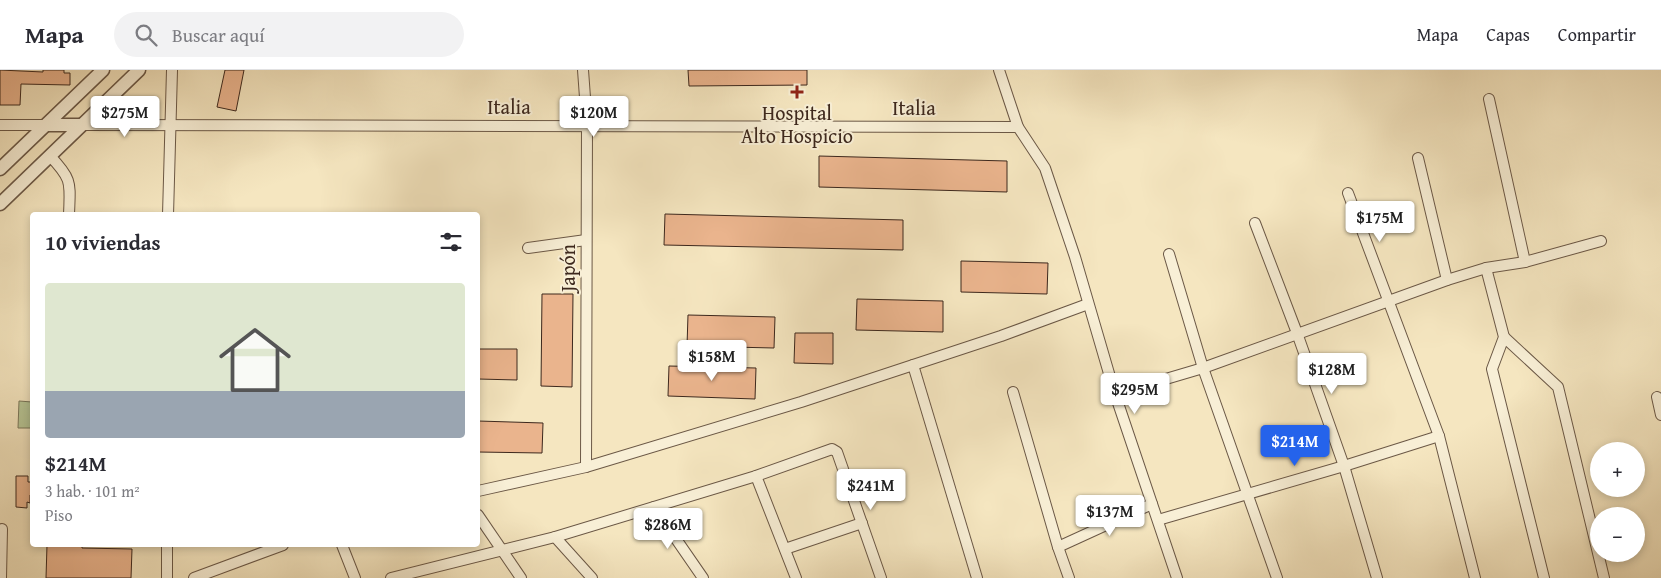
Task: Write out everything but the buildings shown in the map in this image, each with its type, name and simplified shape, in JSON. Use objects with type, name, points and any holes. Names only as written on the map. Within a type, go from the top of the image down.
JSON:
[{"type":"street","points":[[0,169],[103,70]]},
{"type":"street","points":[[0,204],[140,70]]},
{"type":"street","points":[[168,212],[172,70]]},
{"type":"street","name":"Japón","points":[[583,70],[587,125],[586,467]]},
{"type":"street","points":[[1000,70],[1018,127],[1045,168],[1075,258],[1115,394],[1176,578]]},
{"type":"street","points":[[1489,99],[1524,262]]},
{"type":"street","name":"Italia","points":[[0,125],[1018,127]]},
{"type":"street","points":[[50,156],[64,170],[69,181],[69,212]]},
{"type":"street","points":[[1418,158],[1446,280]]},
{"type":"street","points":[[1348,193],[1439,436],[1475,578]]},
{"type":"street","points":[[1255,223],[1297,333],[1344,466],[1377,578]]},
{"type":"street","points":[[528,248],[586,240]]},
{"type":"street","points":[[1115,394],[1203,368],[1446,280],[1486,268],[1524,262],[1601,242]]},
{"type":"street","points":[[1169,254],[1203,368],[1277,578]]},
{"type":"street","points":[[1486,268],[1504,337],[1558,387],[1604,578]]},
{"type":"street","points":[[480,492],[586,467],[801,402],[1088,304]]},
{"type":"street","points":[[1504,337],[1492,369],[1544,578]]},
{"type":"street","points":[[913,365],[977,578]]},
{"type":"street","points":[[1013,392],[1058,547],[1069,578]]},
{"type":"street","points":[[1657,397],[1661,415]]},
{"type":"street","points":[[1158,520],[1344,466],[1439,436]]},
{"type":"street","points":[[391,578],[424,574],[501,550],[555,537],[756,476],[832,449],[835,450],[881,578]]},
{"type":"street","points":[[756,476],[796,578]]},
{"type":"street","points":[[1058,547],[1152,504]]},
{"type":"street","points":[[654,507],[703,578]]},
{"type":"street","points":[[480,519],[521,578]]},
{"type":"street","points":[[785,549],[862,523]]},
{"type":"street","points":[[1,578],[2,529]]},
{"type":"street","points":[[555,537],[592,578]]},
{"type":"street","points":[[167,547],[167,578]]},
{"type":"street","points":[[194,578],[278,547]]},
{"type":"street","points":[[343,547],[355,578]]},
{"type":"green space","points":[[19,401],[30,402],[30,428],[18,428]]},
{"type":"place","name":"Hospital Alto Hospicio","points":[[797,92]]}]
